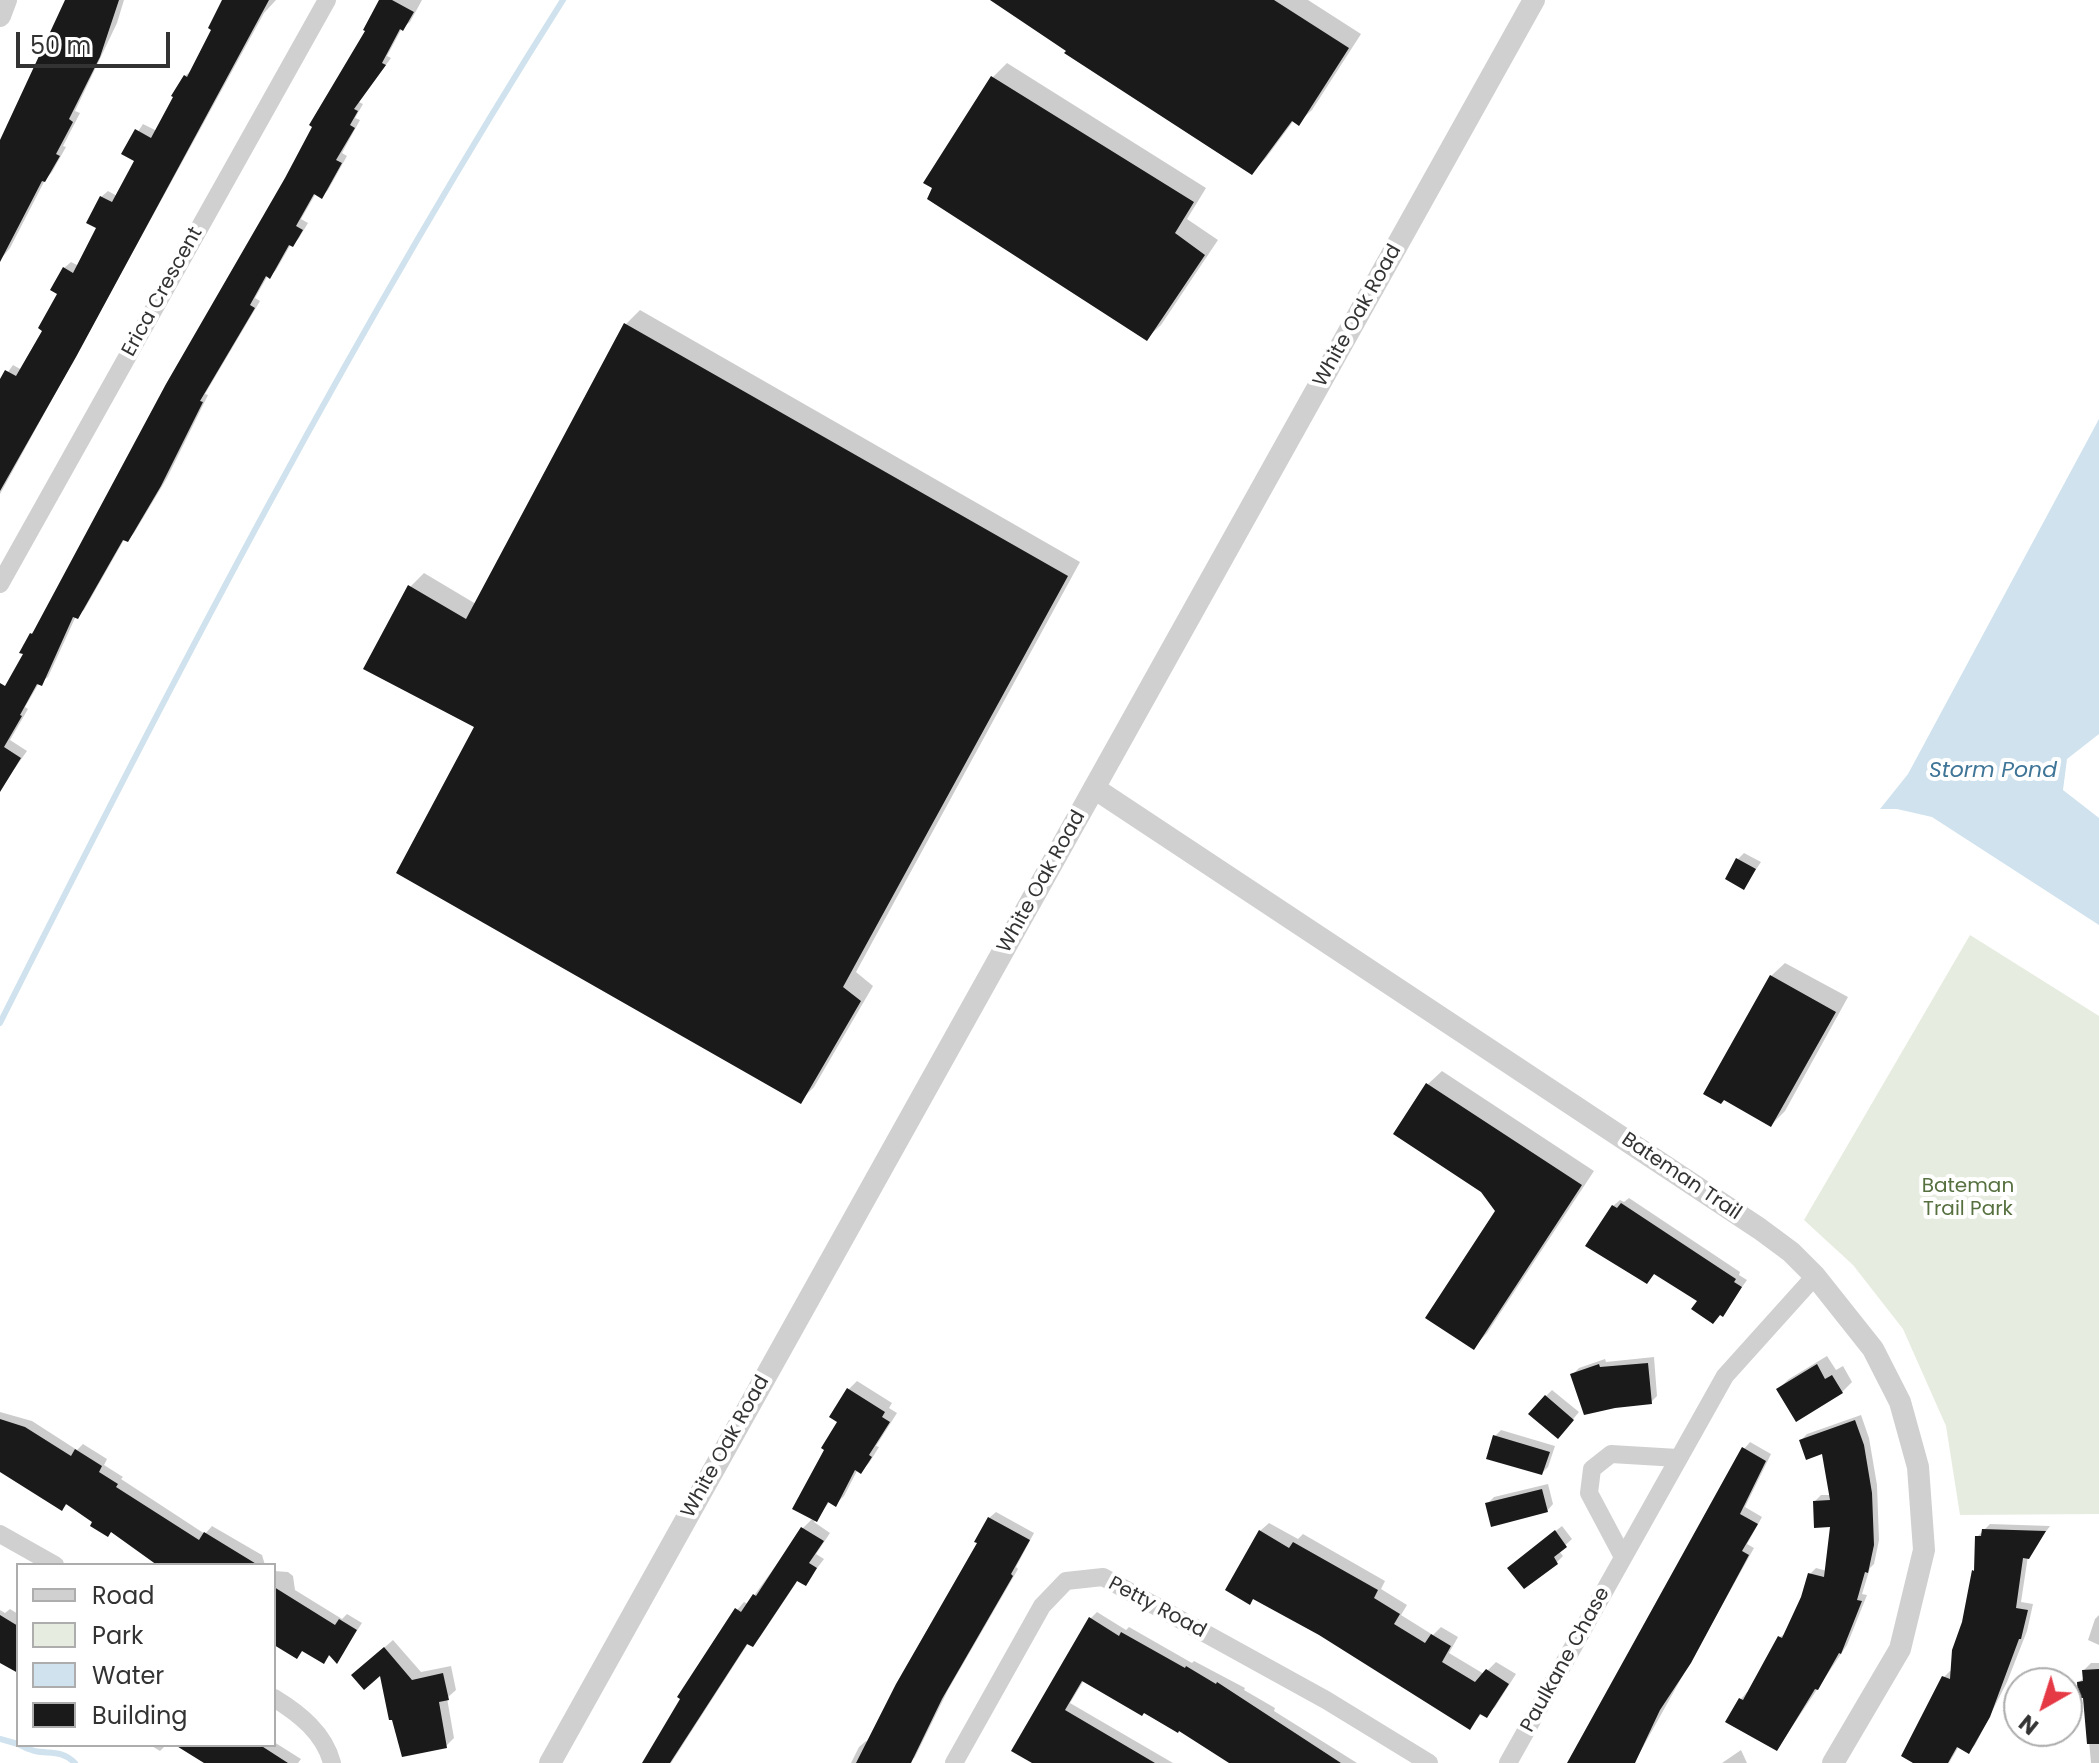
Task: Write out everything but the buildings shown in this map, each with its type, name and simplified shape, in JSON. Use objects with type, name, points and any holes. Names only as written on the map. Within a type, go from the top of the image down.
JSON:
[{"type":"street","points":[[0,16],[6,0]]},
{"type":"street","name":"Erica Crescent","points":[[0,584],[327,0]]},
{"type":"street","name":"White Oak Road","points":[[550,1763],[1534,0]]},
{"type":"street","name":"Bateman Trail","points":[[1094,788],[1747,1220],[1791,1252],[1815,1276],[1873,1349],[1900,1402],[1918,1467],[1924,1550],[1900,1649],[1833,1763]]},
{"type":"street","name":"Paulkane Chase","points":[[1508,1763],[1725,1376],[1815,1276]]},
{"type":"street","points":[[1623,1557],[1589,1493],[1592,1469],[1611,1454],[1678,1458]]},
{"type":"street","points":[[0,1534],[51,1563]]},
{"type":"street","name":"Petty Road","points":[[954,1763],[1042,1606],[1066,1581],[1103,1577],[1326,1700],[1429,1763]]},
{"type":"street","points":[[276,1699],[288,1706],[320,1736],[332,1763]]},
{"type":"green space","name":"Bateman Trail Park","points":[[1970,935],[2099,1016],[2099,1514],[1960,1515],[1946,1426],[1903,1329],[1853,1265],[1804,1220]]},
{"type":"water","name":"Storm Pond","points":[[2099,419],[2099,734],[2067,759],[2063,790],[2099,818],[2099,925],[1932,817],[1897,809],[1880,809],[1908,774]]},
{"type":"waterway","points":[[0,1023],[200,633],[339,376],[486,124],[563,0]]},
{"type":"waterway","points":[[0,1739],[16,1743]]},
{"type":"waterway","points":[[24,1747],[56,1753],[75,1763]]}]
